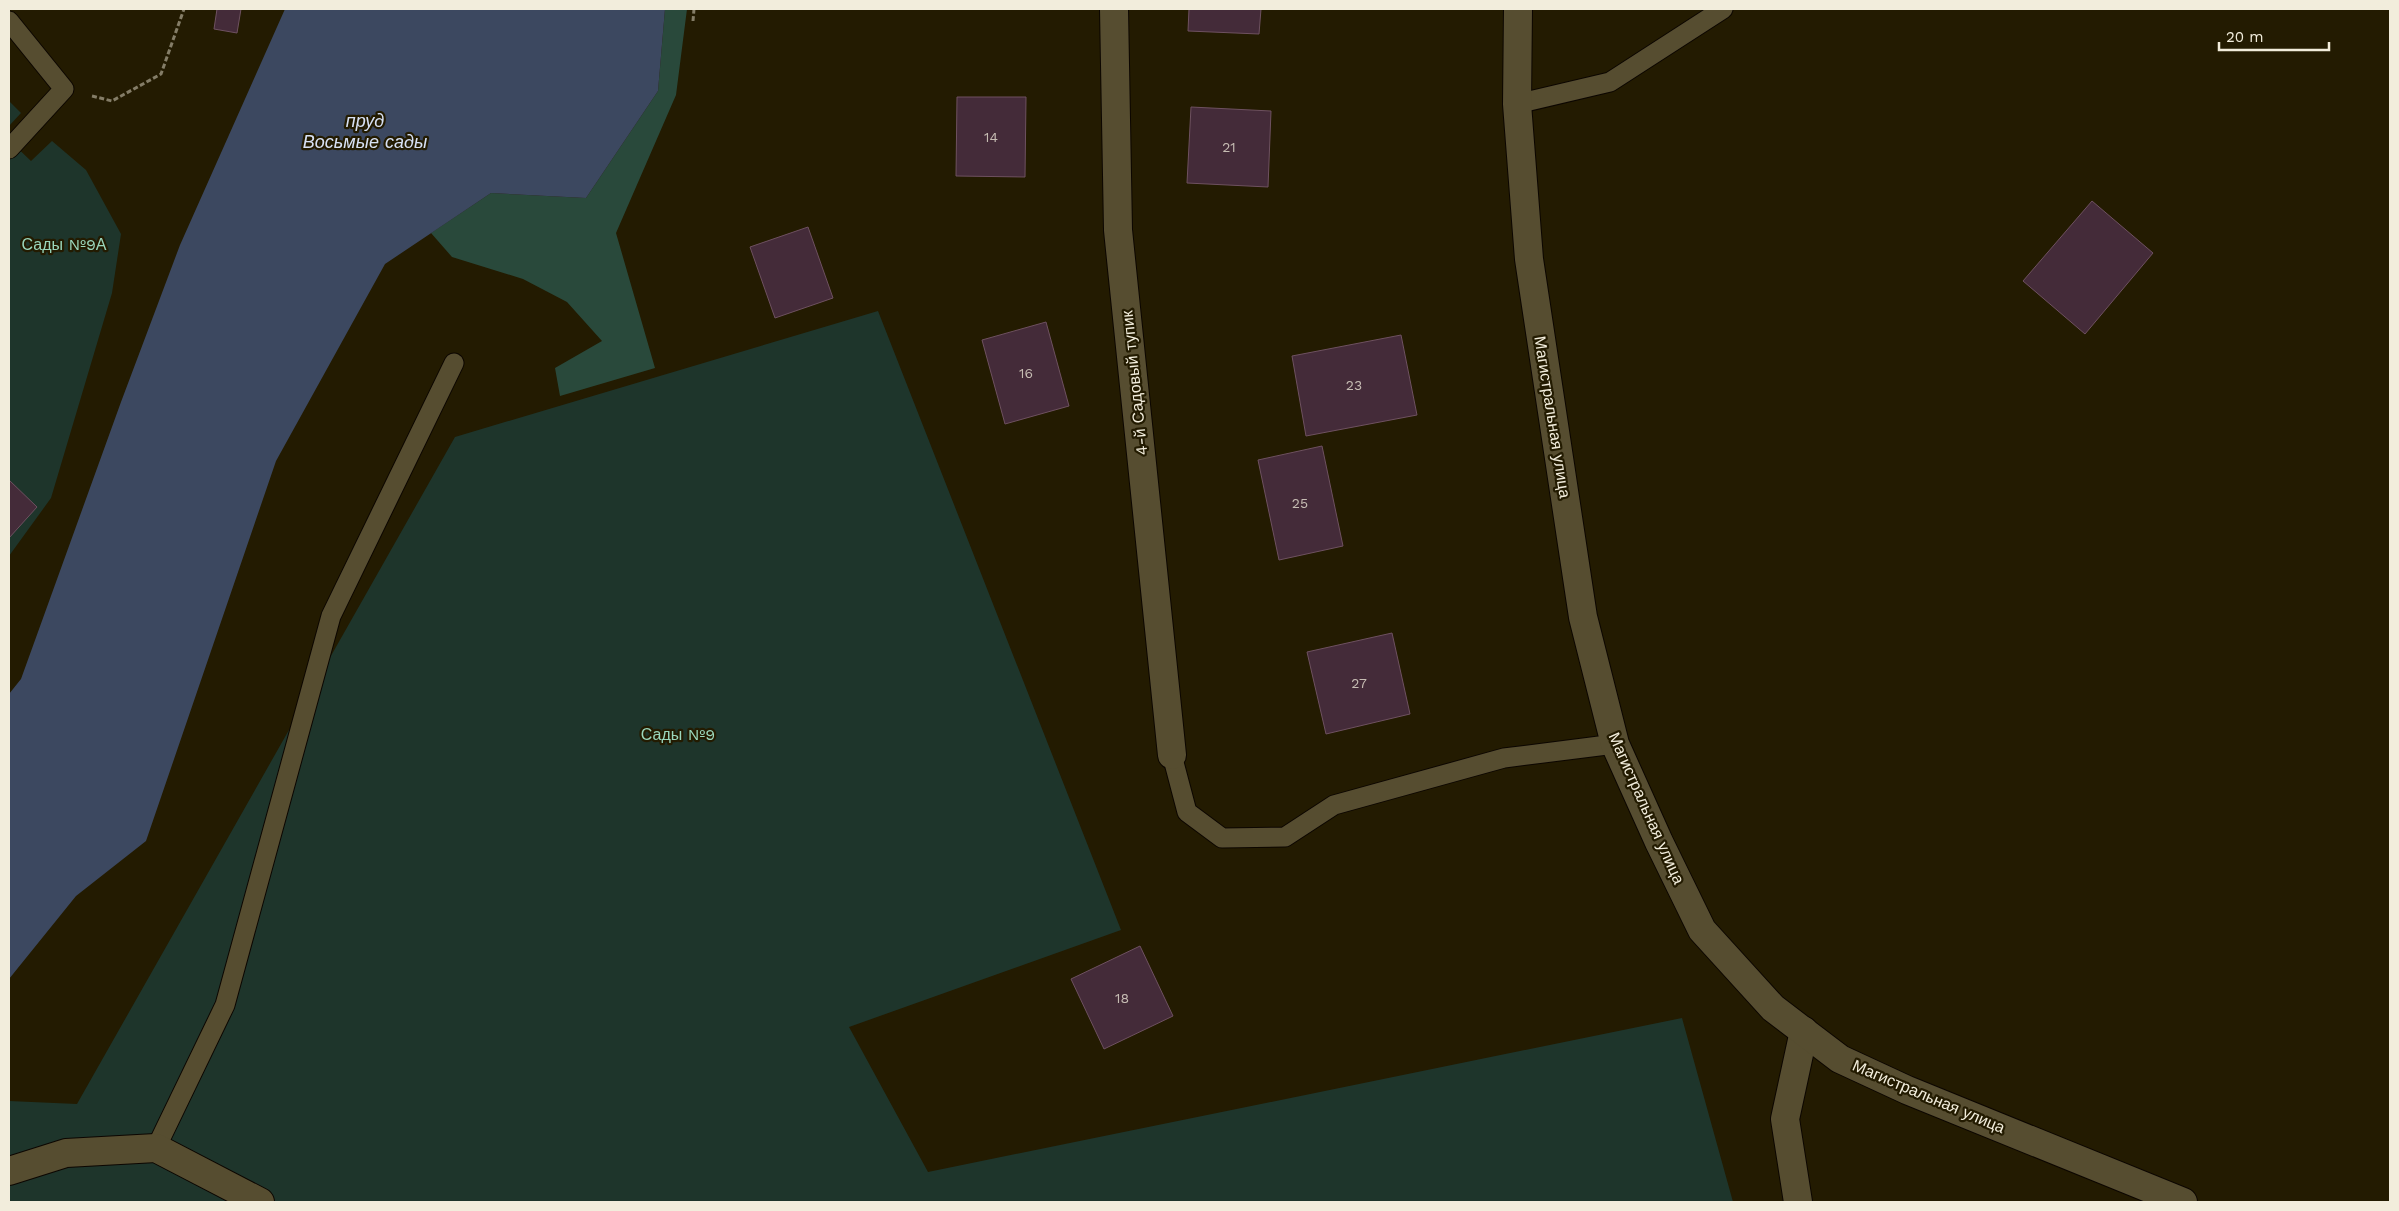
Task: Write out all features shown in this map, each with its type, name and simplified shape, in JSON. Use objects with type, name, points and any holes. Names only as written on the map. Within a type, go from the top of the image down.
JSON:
[{"type":"street","name":"4-й Садовый тупик","points":[[1114,9],[1118,230],[1172,755]]},
{"type":"street","name":"Магистральная улица","points":[[1518,9],[1517,104],[1529,259],[1580,598],[1615,744],[1659,842],[1702,930],[1773,1008],[1840,1059],[1907,1090],[2183,1202]]},
{"type":"street","points":[[1798,1202],[1786,1119],[1804,1031]]},
{"type":"street","points":[[9,1171],[66,1153],[156,1148],[260,1202]]},
{"type":"lane","points":[[1517,104],[1610,82],[1723,9]]},
{"type":"lane","points":[[9,21],[64,89],[9,149]]},
{"type":"lane","points":[[156,1148],[224,1005],[330,616],[454,363]]},
{"type":"lane","points":[[1172,755],[1187,812],[1222,838],[1285,837],[1334,805],[1504,758],[1615,744]]},
{"type":"path","points":[[64,89],[112,101],[161,74],[184,9]]},
{"type":"path","points":[[693,20],[694,9]]},
{"type":"green space","points":[[665,9],[687,9],[676,95],[616,233],[655,368],[560,396],[555,368],[602,341],[567,302],[523,279],[452,257],[431,233],[491,193],[586,198],[658,91]]},
{"type":"green space","points":[[9,101],[21,113],[9,126]]},
{"type":"green space","name":"Сады №9А","points":[[9,140],[31,161],[52,141],[86,170],[121,234],[112,293],[51,498],[9,556]]},
{"type":"green space","name":"Сады №9","points":[[878,311],[1121,930],[849,1027],[928,1172],[1682,1018],[1733,1202],[9,1202],[9,1101],[77,1104],[455,437]]},
{"type":"water","name":"пруд Восьмые сады","points":[[285,9],[665,9],[658,91],[586,198],[491,193],[385,264],[276,461],[146,841],[76,896],[9,979],[9,694],[21,679],[180,245]]},
{"type":"building","points":[[217,9],[241,9],[237,33],[214,29]]},
{"type":"building","points":[[1189,9],[1261,9],[1259,34],[1188,31]]},
{"type":"building","points":[[957,97],[1026,97],[1025,177],[956,176]]},
{"type":"building","points":[[1191,107],[1271,111],[1268,187],[1187,183]]},
{"type":"building","points":[[2092,201],[2153,253],[2085,334],[2023,281]]},
{"type":"building","points":[[808,227],[833,298],[775,318],[750,247]]},
{"type":"building","points":[[1046,322],[1069,406],[1005,424],[982,340]]},
{"type":"building","points":[[1401,335],[1417,415],[1306,436],[1292,356]]},
{"type":"building","points":[[1322,446],[1343,546],[1279,560],[1258,460]]},
{"type":"building","points":[[9,480],[37,507],[9,538]]},
{"type":"building","points":[[1392,633],[1410,714],[1326,734],[1307,652]]},
{"type":"building","points":[[1140,946],[1173,1016],[1104,1049],[1071,979]]}]
